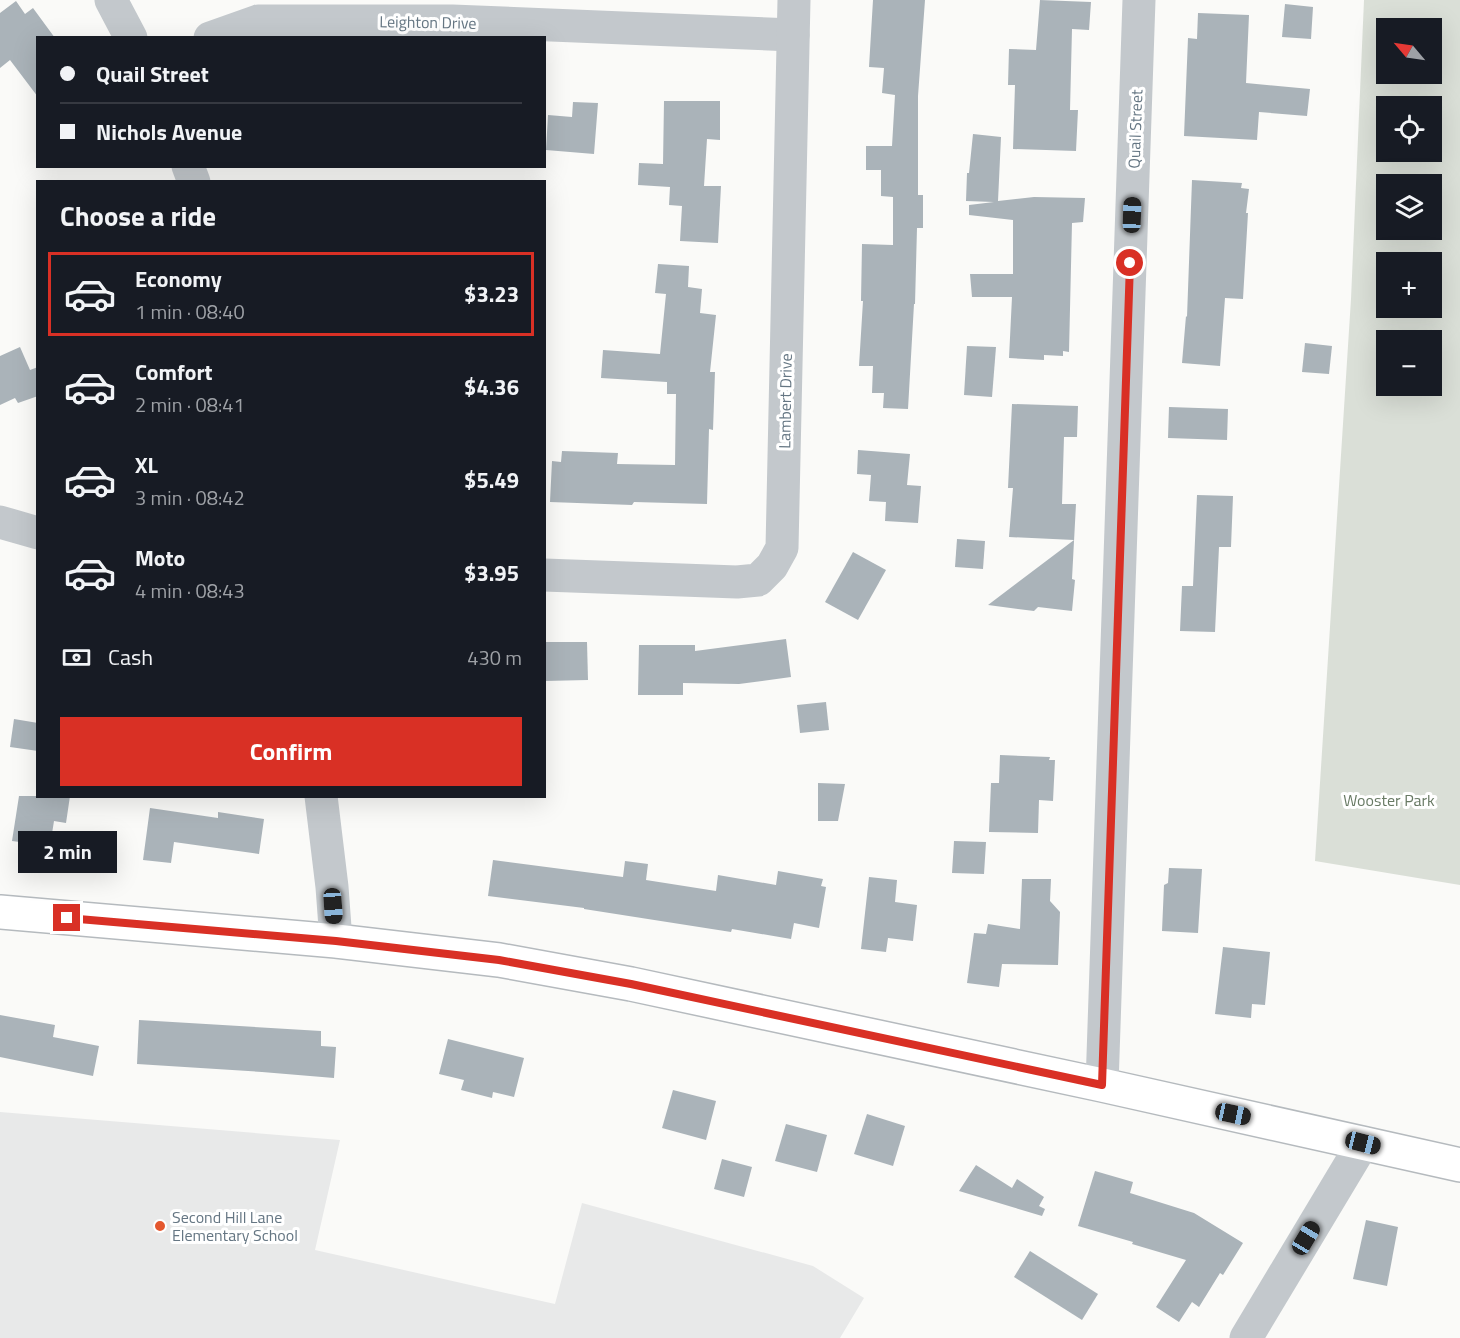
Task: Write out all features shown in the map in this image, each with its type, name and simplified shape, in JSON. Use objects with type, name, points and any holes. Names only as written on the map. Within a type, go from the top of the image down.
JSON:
[{"type":"main road","points":[[0,912],[336,941],[499,960],[631,984],[1460,1165]]},
{"type":"street","points":[[111,0],[130,36]]},
{"type":"street","name":"Lambert Drive","points":[[546,575],[737,582],[758,580],[772,566],[782,548],[795,0]]},
{"type":"street","name":"Quail Street","points":[[1102,1085],[1139,0]]},
{"type":"street","name":"Leighton Drive","points":[[216,36],[258,21],[453,11],[793,35]]},
{"type":"street","points":[[0,522],[36,532]]},
{"type":"street","points":[[321,798],[336,941]]},
{"type":"street","points":[[1246,1338],[1363,1143]]},
{"type":"shaded area","name":"Second Hill Lane Elementary School","points":[[0,1112],[340,1140],[315,1250],[555,1304],[582,1203],[813,1266],[864,1298],[840,1338],[0,1338]]},
{"type":"green space","name":"Wooster Park","points":[[1364,0],[1460,0],[1460,885],[1315,861],[1351,299]]},
{"type":"building","points":[[873,0],[925,0],[918,96],[918,195],[923,195],[923,228],[917,228],[908,409],[883,408],[884,393],[872,393],[873,366],[859,366],[863,301],[861,301],[862,244],[893,245],[893,197],[881,196],[881,170],[866,170],[866,146],[892,146],[895,95],[882,93],[884,68],[869,67]]},
{"type":"building","points":[[1040,0],[1091,2],[1089,30],[1072,29],[1070,110],[1078,110],[1076,151],[1013,149],[1015,85],[1008,85],[1009,49],[1036,50]]},
{"type":"building","points":[[16,1],[25,14],[33,8],[54,36],[36,36],[36,94],[10,60],[0,68],[0,13]]},
{"type":"building","points":[[1285,4],[1313,7],[1311,39],[1282,37]]},
{"type":"building","points":[[1198,13],[1249,15],[1246,83],[1310,89],[1307,116],[1259,112],[1257,140],[1184,136],[1188,38],[1197,39]]},
{"type":"building","points":[[664,101],[720,101],[720,140],[707,139],[704,186],[721,186],[718,243],[680,241],[682,206],[669,205],[670,187],[638,185],[639,163],[663,164]]},
{"type":"building","points":[[573,102],[598,103],[594,154],[546,150],[548,115],[572,117]]},
{"type":"building","points":[[973,134],[1001,137],[998,201],[1034,197],[1085,198],[1083,222],[1072,223],[1069,352],[1063,351],[1063,356],[1044,355],[1044,360],[1009,358],[1012,297],[972,297],[970,274],[1013,274],[1013,220],[969,215],[969,205],[994,202],[966,201],[967,173],[969,173]]},
{"type":"building","points":[[1192,180],[1242,183],[1241,188],[1249,189],[1243,299],[1225,298],[1220,366],[1182,363],[1187,317]]},
{"type":"building","points":[[658,264],[689,266],[688,287],[702,289],[700,313],[716,315],[710,372],[715,372],[713,430],[709,429],[707,504],[634,502],[632,505],[550,502],[552,461],[561,462],[562,451],[618,453],[617,464],[675,465],[676,394],[667,394],[667,382],[601,378],[603,350],[660,354],[666,294],[655,293]]},
{"type":"building","points":[[1305,343],[1332,346],[1329,374],[1302,372]]},
{"type":"building","points":[[967,346],[996,347],[992,397],[964,395]]},
{"type":"building","points":[[20,347],[30,370],[36,368],[36,397],[18,403],[15,398],[0,405],[0,356]]},
{"type":"building","points":[[1012,404],[1078,406],[1077,437],[1064,437],[1062,504],[1076,504],[1072,579],[1075,580],[1072,611],[1038,607],[1034,611],[988,605],[1074,540],[1009,537],[1013,488],[1008,488]]},
{"type":"building","points":[[1169,407],[1228,409],[1227,440],[1168,438]]},
{"type":"building","points":[[858,450],[910,454],[907,485],[921,486],[918,523],[885,521],[886,502],[869,501],[871,475],[857,474]]},
{"type":"building","points":[[1197,495],[1233,496],[1231,547],[1219,547],[1215,632],[1180,631],[1182,586],[1193,586]]},
{"type":"building","points":[[957,539],[985,541],[983,569],[955,567]]},
{"type":"building","points":[[853,552],[886,570],[858,620],[825,602]]},
{"type":"building","points":[[786,639],[791,677],[739,684],[683,683],[683,695],[638,695],[639,645],[695,645],[695,651]]},
{"type":"building","points":[[546,642],[587,642],[588,680],[546,681]]},
{"type":"building","points":[[826,702],[829,730],[800,733],[797,705]]},
{"type":"building","points":[[14,719],[36,723],[36,751],[10,747]]},
{"type":"building","points":[[1000,755],[1050,757],[1049,760],[1055,760],[1053,801],[1039,800],[1038,833],[989,832],[991,783],[999,783]]},
{"type":"building","points":[[818,783],[845,784],[838,821],[818,821]]},
{"type":"building","points":[[19,796],[70,798],[66,823],[54,821],[50,846],[12,841]]},
{"type":"building","points":[[150,808],[218,818],[218,812],[264,819],[259,854],[174,842],[171,863],[143,860]]},
{"type":"building","points":[[954,841],[986,842],[984,874],[952,873]]},
{"type":"building","points":[[493,860],[623,877],[625,861],[648,864],[646,880],[716,891],[718,875],[776,885],[778,871],[823,879],[821,886],[826,887],[819,928],[794,923],[791,939],[488,896]]},
{"type":"building","points":[[1169,868],[1202,869],[1198,933],[1162,931],[1164,885],[1168,883]]},
{"type":"building","points":[[869,877],[897,880],[895,902],[917,905],[913,941],[888,938],[886,952],[861,949]]},
{"type":"building","points":[[1022,879],[1051,879],[1050,901],[1060,912],[1058,965],[1002,964],[999,987],[967,983],[974,933],[986,934],[988,924],[1020,929]]},
{"type":"building","points":[[1223,947],[1270,952],[1265,1005],[1252,1004],[1251,1018],[1215,1014]]},
{"type":"building","points":[[0,1015],[55,1025],[53,1037],[99,1046],[93,1076],[0,1057]]},
{"type":"building","points":[[139,1020],[321,1031],[321,1046],[336,1047],[334,1078],[137,1064]]},
{"type":"building","points":[[448,1039],[524,1058],[514,1097],[493,1092],[492,1098],[461,1090],[464,1080],[439,1074]]},
{"type":"building","points":[[673,1090],[716,1101],[706,1140],[662,1128]]},
{"type":"building","points":[[867,1114],[905,1126],[893,1166],[854,1154]]},
{"type":"building","points":[[786,1124],[827,1135],[817,1172],[775,1161]]},
{"type":"building","points":[[722,1159],[752,1167],[744,1197],[714,1189]]},
{"type":"building","points":[[976,1165],[1012,1188],[1017,1179],[1044,1197],[1039,1206],[1045,1209],[1042,1216],[959,1191]]},
{"type":"building","points":[[1095,1171],[1133,1182],[1130,1193],[1194,1213],[1243,1243],[1223,1275],[1220,1273],[1199,1307],[1192,1302],[1179,1322],[1156,1307],[1186,1260],[1078,1226]]},
{"type":"building","points":[[1366,1220],[1398,1227],[1387,1286],[1353,1279]]},
{"type":"building","points":[[1030,1251],[1098,1294],[1082,1320],[1014,1277]]},
{"type":"place","name":"Second Hill Lane Elementary School","points":[[160,1226]]},
{"type":"route","points":[[67,918],[336,941],[499,960],[631,984],[1102,1085],[1130,263]]}]
